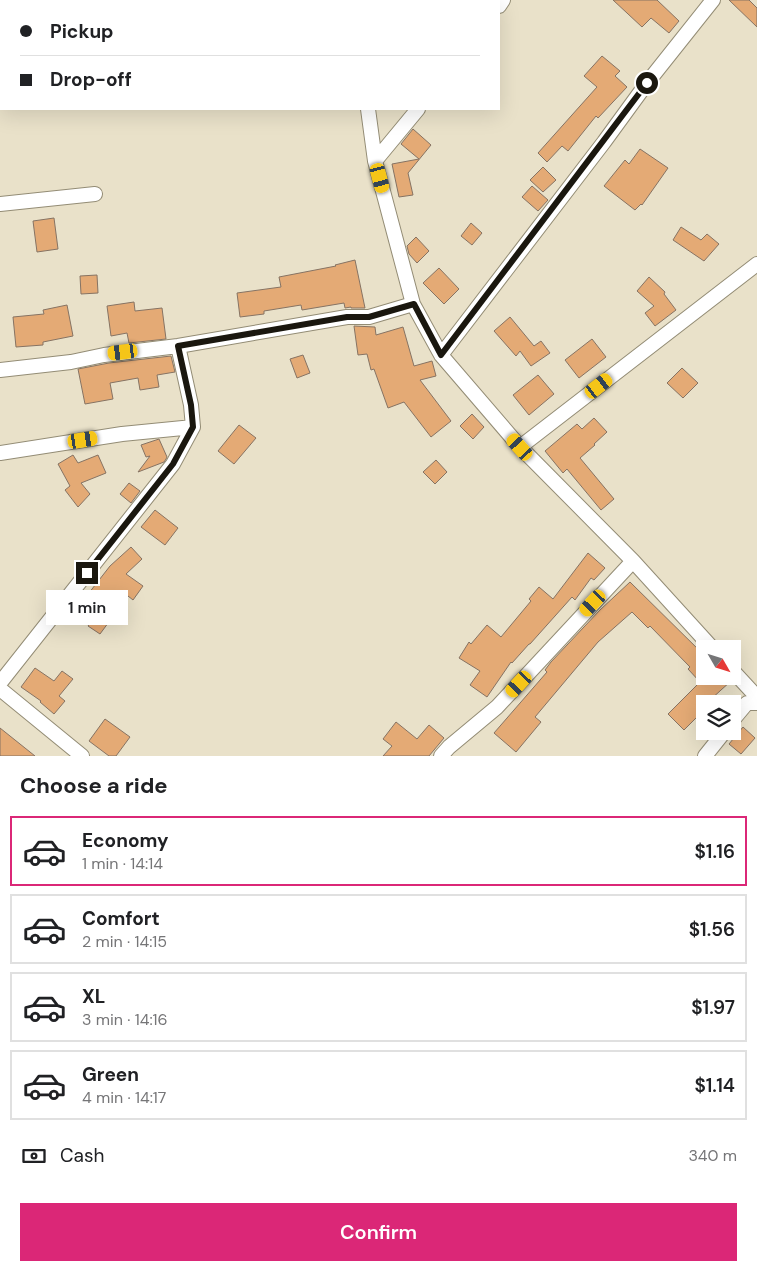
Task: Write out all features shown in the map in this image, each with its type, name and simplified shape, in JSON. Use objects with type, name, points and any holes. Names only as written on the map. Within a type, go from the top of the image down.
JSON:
[{"type":"street","points":[[441,355],[713,0]]},
{"type":"street","points":[[368,110],[375,161],[414,304],[441,355],[520,447],[633,561],[705,640]]},
{"type":"street","points":[[375,161],[417,110]]},
{"type":"street","points":[[0,204],[95,194]]},
{"type":"street","points":[[520,447],[757,264]]},
{"type":"street","points":[[0,370],[71,362],[104,355],[178,346],[347,317],[369,317],[414,304]]},
{"type":"street","points":[[0,682],[173,464],[193,427],[191,405],[178,346]]},
{"type":"street","points":[[0,453],[122,434],[193,427]]},
{"type":"street","points":[[441,756],[497,707],[633,561]]},
{"type":"street","points":[[741,680],[757,697]]},
{"type":"street","points":[[0,689],[82,756]]},
{"type":"street","points":[[741,710],[747,703],[757,704]]},
{"type":"street","points":[[705,756],[717,740]]},
{"type":"building","points":[[613,0],[657,0],[679,21],[669,33],[651,18],[642,27]]},
{"type":"building","points":[[729,0],[749,0],[757,8],[757,27]]},
{"type":"building","points":[[602,56],[620,71],[615,76],[627,87],[598,118],[596,116],[568,151],[562,146],[547,162],[538,153],[597,87],[584,76]]},
{"type":"building","points":[[413,129],[431,145],[408,173],[413,195],[399,197],[392,164],[419,159],[401,144]]},
{"type":"building","points":[[640,149],[668,168],[642,205],[635,210],[604,186],[625,160],[629,164]]},
{"type":"building","points":[[543,167],[556,180],[543,192],[530,180]]},
{"type":"building","points":[[532,186],[548,200],[538,211],[522,197]]},
{"type":"building","points":[[54,218],[58,249],[37,252],[33,221]]},
{"type":"building","points":[[471,223],[482,233],[472,245],[461,236]]},
{"type":"building","points":[[681,227],[701,240],[707,234],[719,244],[704,261],[673,240]]},
{"type":"building","points":[[416,237],[429,251],[417,263],[409,254],[407,246]]},
{"type":"building","points":[[355,260],[365,308],[345,308],[344,303],[302,310],[301,305],[264,311],[264,314],[240,317],[237,293],[281,287],[279,277],[336,266]]},
{"type":"building","points":[[439,268],[459,289],[444,304],[423,283]]},
{"type":"building","points":[[97,275],[98,293],[81,294],[80,276]]},
{"type":"building","points":[[649,277],[665,292],[664,294],[676,310],[655,326],[645,313],[654,306],[637,291]]},
{"type":"building","points":[[134,302],[135,311],[162,308],[166,339],[129,343],[127,333],[111,336],[107,306]]},
{"type":"building","points":[[67,305],[73,336],[43,342],[43,345],[16,347],[13,317],[44,314],[43,310]]},
{"type":"building","points":[[510,317],[534,346],[541,341],[550,353],[531,366],[520,351],[516,356],[494,331]]},
{"type":"building","points":[[354,326],[375,327],[376,335],[403,327],[414,366],[432,361],[436,376],[420,380],[451,421],[431,437],[404,402],[388,408],[374,369],[371,370],[367,354],[358,355]]},
{"type":"building","points":[[592,339],[606,357],[579,378],[565,360]]},
{"type":"building","points":[[303,355],[310,373],[297,378],[290,359]]},
{"type":"building","points":[[171,356],[175,372],[157,375],[159,387],[140,390],[138,378],[110,383],[113,399],[85,404],[78,369],[109,363]]},
{"type":"building","points":[[682,368],[698,383],[683,398],[667,383]]},
{"type":"building","points":[[538,375],[554,394],[529,415],[513,395]]},
{"type":"building","points":[[472,414],[484,427],[473,439],[460,426]]},
{"type":"building","points":[[594,418],[607,432],[580,458],[614,499],[601,510],[567,469],[563,473],[545,451],[577,424],[582,429]]},
{"type":"building","points":[[239,425],[256,438],[234,464],[218,451]]},
{"type":"building","points":[[159,439],[167,457],[166,459],[164,462],[138,472],[150,456],[146,457],[141,445]]},
{"type":"building","points":[[73,455],[78,463],[98,455],[106,473],[81,483],[90,494],[78,507],[65,490],[70,486],[58,464]]},
{"type":"building","points":[[436,460],[447,472],[435,484],[423,472]]},
{"type":"building","points":[[129,483],[140,491],[131,503],[120,494]]},
{"type":"building","points":[[155,510],[178,528],[165,545],[141,527]]},
{"type":"building","points":[[131,547],[142,559],[126,574],[143,586],[133,600],[128,596],[100,634],[88,626],[100,610],[85,598],[110,566]]},
{"type":"building","points":[[588,553],[605,568],[594,580],[591,578],[575,600],[572,597],[530,644],[511,662],[487,697],[470,685],[480,671],[459,658],[469,642],[471,644],[487,625],[501,637],[531,601],[529,599],[539,587],[553,599]]},
{"type":"building","points":[[630,582],[696,647],[696,678],[688,669],[690,667],[650,626],[648,628],[632,612],[598,642],[535,717],[541,722],[516,752],[494,733],[547,672],[545,670],[551,662],[600,610]]},
{"type":"building","points":[[35,668],[54,681],[62,671],[73,679],[59,696],[65,701],[54,714],[41,701],[21,687]]},
{"type":"building","points":[[697,685],[727,685],[716,695],[696,695],[696,718],[684,730],[668,714]]},
{"type":"building","points":[[105,719],[130,737],[116,756],[109,756],[89,741]]},
{"type":"building","points":[[396,722],[417,739],[429,725],[444,738],[429,756],[383,756],[392,746],[383,739]]},
{"type":"building","points":[[743,727],[755,738],[741,754],[729,744],[732,740],[741,740],[741,729]]},
{"type":"building","points":[[0,728],[35,756],[0,756]]},
{"type":"route","points":[[87,573],[173,464],[193,427],[191,405],[178,346],[347,317],[369,317],[414,304],[441,355],[647,83]]}]
